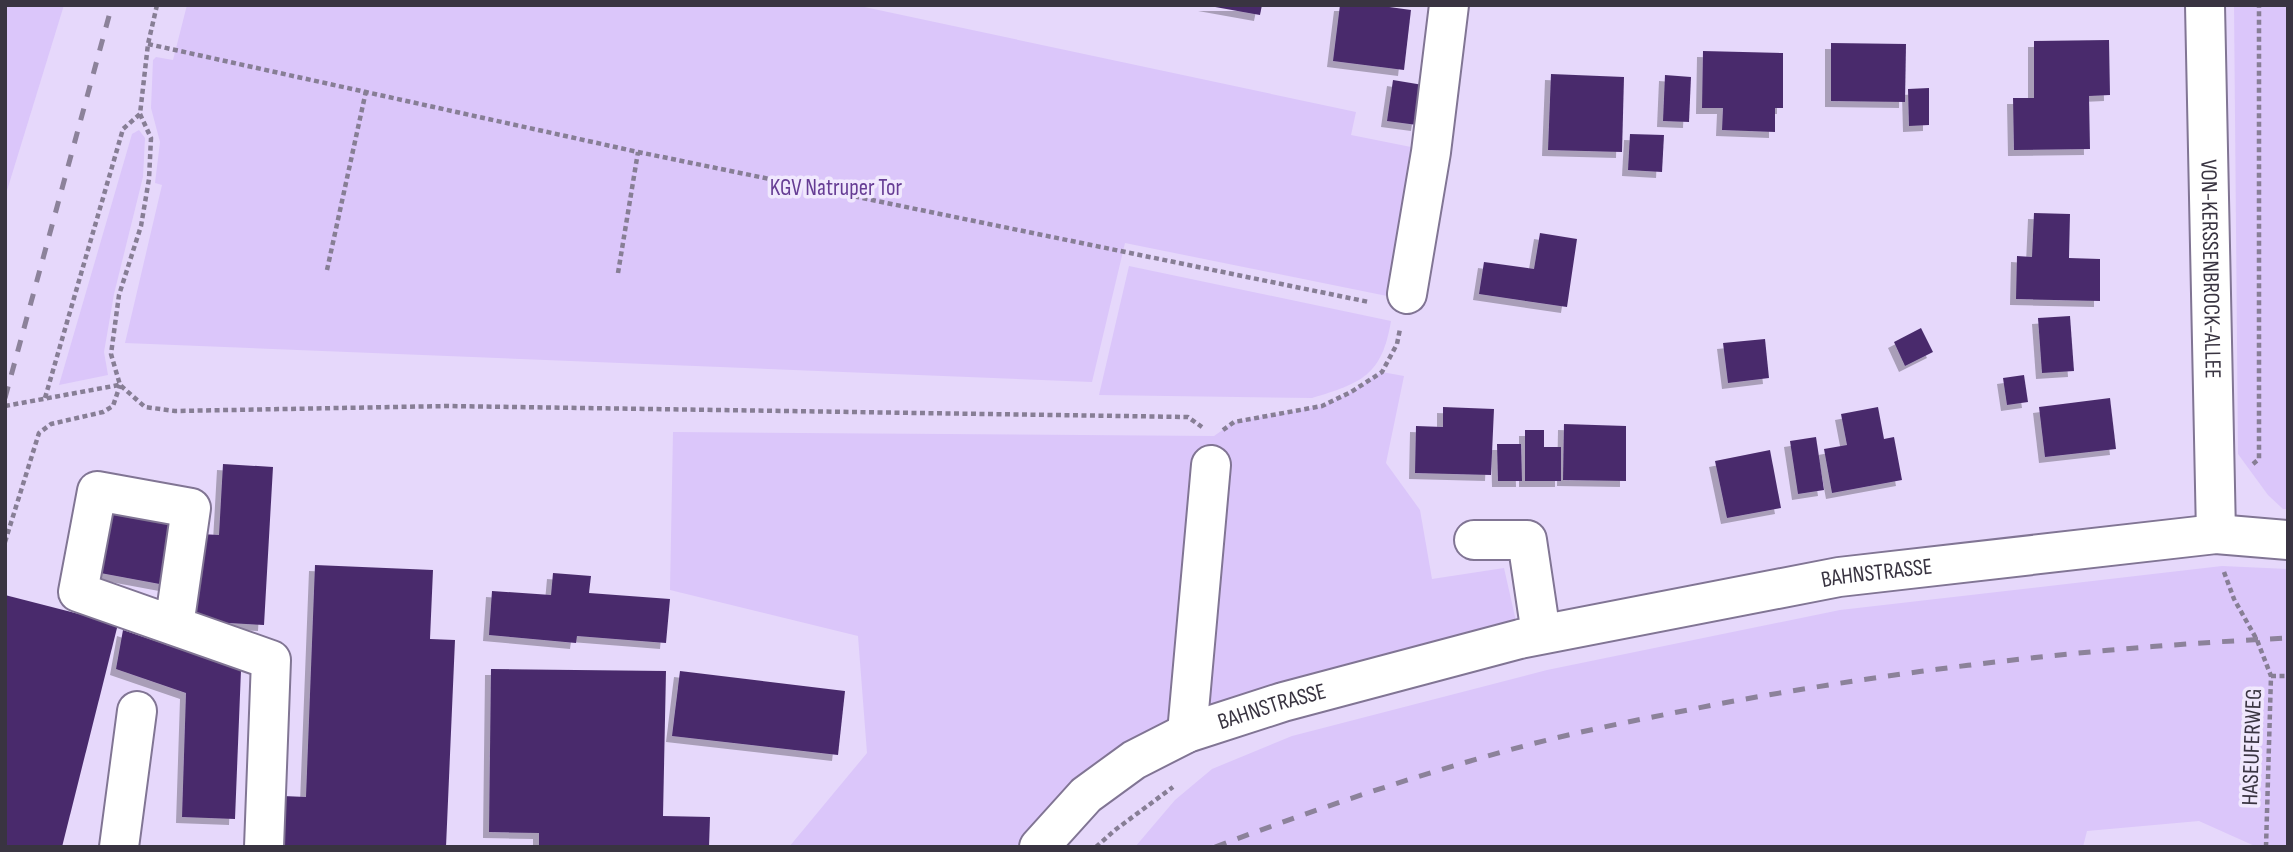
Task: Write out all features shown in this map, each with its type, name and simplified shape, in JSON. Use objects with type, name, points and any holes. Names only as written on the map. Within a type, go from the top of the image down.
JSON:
[{"type":"street","points":[[1405,301],[1431,152],[1449,5]]},
{"type":"street","name":"VON-KERSSENBROCK-ALLEE","points":[[2205,5],[2216,534]]},
{"type":"street","points":[[1187,733],[1210,443]]},
{"type":"street","name":"BAHNSTRASSE","points":[[1039,847],[1086,796],[1134,760],[1187,733],[1283,702],[1541,634],[1839,577],[2216,534],[2288,540]]},
{"type":"street","points":[[1474,540],[1527,541],[1541,634]]},
{"type":"street","points":[[174,626],[271,660],[264,847]]},
{"type":"street","points":[[119,847],[137,711]]},
{"type":"path","points":[[148,44],[638,152],[1405,301],[1397,344],[1382,372],[1351,392],[1322,406],[1234,422],[1210,443],[1188,417],[449,407],[175,411],[145,407],[120,385],[111,354],[119,295],[141,226],[149,179],[151,138],[140,114],[148,44],[158,5]]},
{"type":"path","points":[[2249,467],[2259,459],[2259,5]]},
{"type":"path","points":[[327,270],[366,91]]},
{"type":"path","points":[[45,398],[123,129],[140,114]]},
{"type":"path","points":[[618,273],[638,152]]},
{"type":"path","points":[[5,406],[120,385]]},
{"type":"path","points":[[5,542],[39,433],[51,424],[103,412],[113,406],[120,385]]},
{"type":"path","name":"HASEUFERWEG","points":[[2216,534],[2222,566],[2234,598],[2257,640],[2271,676],[2266,847]]},
{"type":"path","points":[[2271,676],[2288,676]]},
{"type":"green space","points":[[5,5],[64,5],[5,197]]},
{"type":"green space","name":"KGV Natruper Tor","points":[[187,5],[855,5],[1356,112],[1351,135],[1416,148],[1387,296],[1125,243],[1092,382],[125,343],[162,185],[155,183],[160,142],[151,108],[153,60],[156,57],[173,60]]},
{"type":"green space","points":[[2234,5],[2288,5],[2288,509],[2283,509],[2268,495],[2238,454]]},
{"type":"green space","points":[[139,130],[145,138],[143,177],[114,294],[104,352],[108,375],[59,385],[132,134]]},
{"type":"green space","points":[[1129,266],[1391,321],[1387,339],[1382,354],[1367,374],[1344,387],[1312,398],[1099,395]]},
{"type":"green space","points":[[1382,372],[1404,376],[1386,463],[1420,510],[1432,579],[1504,568],[1520,639],[1187,733],[1039,847],[789,847],[867,753],[858,636],[670,590],[673,432],[1214,436],[1234,422],[1322,406],[1351,392]]},
{"type":"green space","points":[[2222,566],[2288,569],[2288,847],[2257,847],[2199,821],[2087,831],[2083,847],[1135,847],[1175,800],[1212,769],[1292,736],[1547,670],[1840,610]]},
{"type":"building","points":[[1204,5],[1262,5],[1260,15]]},
{"type":"building","points":[[1340,5],[1375,5],[1411,10],[1404,70],[1333,61]]},
{"type":"building","points":[[2109,40],[2110,95],[2089,96],[2090,149],[2014,150],[2013,98],[2034,98],[2034,41]]},
{"type":"building","points":[[1831,43],[1906,44],[1905,102],[1831,101]]},
{"type":"building","points":[[1703,51],[1783,53],[1783,108],[1775,108],[1775,132],[1722,130],[1723,108],[1702,108]]},
{"type":"building","points":[[1551,74],[1624,77],[1622,152],[1548,150]]},
{"type":"building","points":[[1665,75],[1691,77],[1689,122],[1663,121]]},
{"type":"building","points":[[1393,80],[1423,85],[1417,125],[1387,121]]},
{"type":"building","points":[[1929,88],[1929,125],[1909,126],[1908,89]]},
{"type":"building","points":[[1630,134],[1664,135],[1662,172],[1628,170]]},
{"type":"building","points":[[2034,213],[2070,214],[2069,258],[2100,259],[2100,301],[2016,299],[2017,256],[2032,257]]},
{"type":"building","points":[[1540,233],[1577,239],[1567,307],[1479,294],[1484,262],[1534,269]]},
{"type":"building","points":[[2070,316],[2074,371],[2042,373],[2038,318]]},
{"type":"building","points":[[1921,328],[1933,352],[1905,366],[1894,342]]},
{"type":"building","points":[[1765,339],[1769,378],[1728,383],[1723,343]]},
{"type":"building","points":[[2024,375],[2028,402],[2007,405],[2003,378]]},
{"type":"building","points":[[2110,398],[2116,449],[2045,457],[2039,407]]},
{"type":"building","points":[[1443,407],[1494,409],[1491,475],[1415,473],[1416,426],[1443,427]]},
{"type":"building","points":[[1878,407],[1884,439],[1894,437],[1902,480],[1832,493],[1824,449],[1847,445],[1841,414]]},
{"type":"building","points":[[1564,424],[1626,426],[1626,481],[1563,480]]},
{"type":"building","points":[[1525,430],[1544,430],[1544,447],[1561,447],[1561,481],[1525,481]]},
{"type":"building","points":[[1816,437],[1824,490],[1798,494],[1790,441]]},
{"type":"building","points":[[1497,444],[1521,444],[1522,481],[1498,481]]},
{"type":"building","points":[[1770,450],[1781,508],[1727,518],[1715,461]]},
{"type":"building","points":[[223,464],[273,467],[264,625],[195,621],[200,534],[219,535]]},
{"type":"building","points":[[107,506],[177,519],[165,585],[95,572]]},
{"type":"building","points":[[315,565],[433,570],[430,639],[455,640],[446,847],[280,847],[283,796],[306,797]]},
{"type":"building","points":[[553,573],[591,576],[589,593],[670,599],[666,643],[577,636],[576,643],[489,635],[492,591],[551,595]]},
{"type":"building","points":[[5,595],[118,624],[62,847],[5,847]]},
{"type":"building","points":[[123,630],[241,670],[235,819],[182,817],[186,693],[116,669]]},
{"type":"building","points":[[491,669],[666,671],[663,816],[710,817],[709,847],[539,847],[539,833],[489,832]]},
{"type":"building","points":[[680,671],[845,691],[838,755],[672,736]]},
{"type":"railway","points":[[5,398],[112,5]]},
{"type":"railway","points":[[1215,847],[1446,768],[1572,734],[1718,704],[1860,680],[2002,661],[2145,647],[2288,638]]}]
